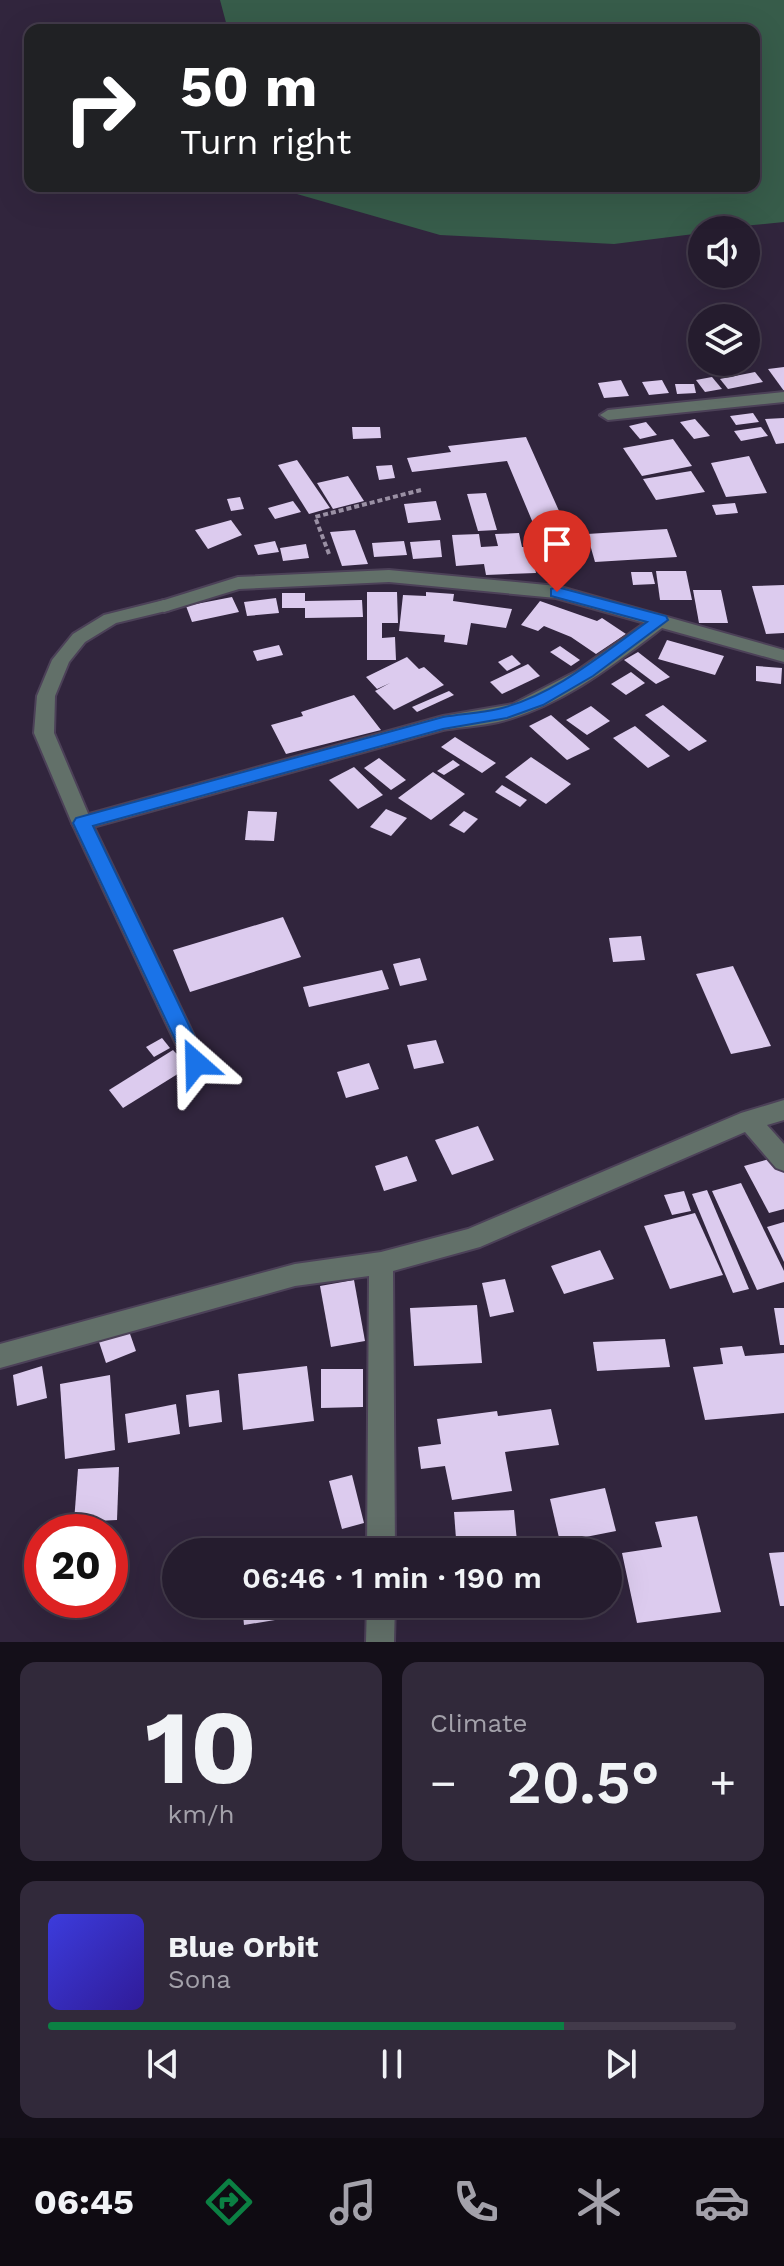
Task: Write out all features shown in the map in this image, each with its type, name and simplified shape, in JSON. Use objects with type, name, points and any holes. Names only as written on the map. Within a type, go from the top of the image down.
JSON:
[{"type":"street","points":[[608,415],[784,397]]},
{"type":"street","points":[[196,1063],[82,823],[44,733],[46,696],[61,660],[79,638],[110,619],[238,583],[389,576],[557,592],[784,656]]},
{"type":"street","points":[[82,823],[443,723],[501,714],[537,701],[587,672],[660,620]]},
{"type":"street","points":[[0,1356],[295,1275],[381,1263],[471,1239],[749,1120],[784,1110]]},
{"type":"street","points":[[749,1120],[784,1161]]},
{"type":"street","points":[[381,1263],[381,1538]]},
{"type":"street","points":[[380,1642],[381,1618]]},
{"type":"path","points":[[338,577],[315,517],[421,490]]},
{"type":"green space","points":[[220,0],[784,0],[784,222],[760,224],[760,216],[688,216],[688,235],[614,244],[440,235],[290,192],[760,192],[760,24],[226,24]]},
{"type":"building","points":[[784,367],[784,391],[768,369]]},
{"type":"building","points":[[758,376],[763,382],[728,389],[720,379]]},
{"type":"building","points":[[712,377],[722,389],[705,392],[696,380]]},
{"type":"building","points":[[621,380],[629,396],[604,398],[598,383]]},
{"type":"building","points":[[662,380],[669,393],[649,395],[642,382]]},
{"type":"building","points":[[675,384],[694,384],[696,393],[677,394]]},
{"type":"building","points":[[753,413],[759,422],[736,425],[730,416]]},
{"type":"building","points":[[784,418],[784,443],[776,444],[765,419]]},
{"type":"building","points":[[695,419],[710,436],[694,439],[680,422]]},
{"type":"building","points":[[646,422],[657,435],[640,439],[629,426]]},
{"type":"building","points":[[352,427],[380,427],[381,438],[353,439]]},
{"type":"building","points":[[761,427],[768,436],[741,441],[734,431]]},
{"type":"building","points":[[526,437],[568,531],[538,535],[507,461],[412,472],[407,458],[451,452],[448,446]]},
{"type":"building","points":[[673,439],[692,466],[642,476],[623,448]]},
{"type":"building","points":[[749,456],[767,493],[726,497],[711,463]]},
{"type":"building","points":[[297,460],[330,508],[309,514],[278,465]]},
{"type":"building","points":[[392,465],[395,478],[379,480],[376,466]]},
{"type":"building","points":[[691,471],[705,492],[656,500],[643,479]]},
{"type":"building","points":[[348,476],[364,501],[333,509],[317,483]]},
{"type":"building","points":[[486,493],[497,530],[478,531],[467,494]]},
{"type":"building","points":[[240,497],[244,509],[231,511],[227,499]]},
{"type":"building","points":[[293,501],[301,512],[275,519],[268,508]]},
{"type":"building","points":[[436,501],[441,520],[408,523],[404,504]]},
{"type":"building","points":[[735,503],[738,513],[716,515],[712,505]]},
{"type":"building","points":[[231,520],[242,535],[208,549],[195,530]]},
{"type":"building","points":[[667,529],[677,557],[595,562],[587,534]]},
{"type":"building","points":[[355,530],[368,564],[342,566],[330,532]]},
{"type":"building","points":[[519,533],[522,547],[530,547],[536,573],[486,575],[484,564],[456,566],[452,535],[479,534],[481,547],[498,546],[495,534]]},
{"type":"building","points":[[440,540],[442,557],[413,559],[410,542]]},
{"type":"building","points":[[275,541],[279,552],[258,555],[254,545]]},
{"type":"building","points":[[404,541],[407,555],[374,557],[372,543]]},
{"type":"building","points":[[306,544],[309,558],[283,561],[280,548]]},
{"type":"building","points":[[656,571],[686,571],[692,600],[660,600]]},
{"type":"building","points":[[631,572],[652,572],[655,584],[633,585]]},
{"type":"building","points":[[784,585],[784,633],[766,634],[752,586]]},
{"type":"building","points":[[693,590],[721,590],[728,623],[699,623]]},
{"type":"building","points":[[367,592],[397,592],[398,623],[382,623],[382,638],[395,637],[396,660],[367,660]]},
{"type":"building","points":[[426,592],[454,594],[453,601],[512,609],[506,628],[471,623],[467,645],[444,642],[445,635],[399,631],[403,595],[426,596]]},
{"type":"building","points":[[282,593],[305,593],[305,601],[362,600],[363,617],[305,618],[305,608],[282,608]]},
{"type":"building","points":[[232,597],[239,612],[192,622],[186,606]]},
{"type":"building","points":[[276,598],[279,613],[247,616],[244,602]]},
{"type":"building","points":[[540,601],[597,621],[602,618],[626,634],[596,654],[571,637],[544,626],[538,631],[521,625]]},
{"type":"building","points":[[667,640],[724,656],[715,675],[658,659]]},
{"type":"building","points":[[279,645],[283,655],[257,661],[253,651]]},
{"type":"building","points":[[560,646],[580,660],[571,666],[550,652]]},
{"type":"building","points":[[638,652],[670,677],[656,684],[624,660]]},
{"type":"building","points":[[512,655],[521,664],[507,671],[498,662]]},
{"type":"building","points":[[407,657],[444,685],[394,710],[375,691],[390,683],[377,689],[366,677]]},
{"type":"building","points":[[528,664],[540,676],[502,694],[490,682]]},
{"type":"building","points":[[756,666],[782,668],[781,684],[756,681]]},
{"type":"building","points":[[631,672],[645,683],[626,695],[611,684]]},
{"type":"building","points":[[449,691],[454,695],[417,712],[412,707]]},
{"type":"building","points":[[354,695],[381,730],[286,754],[271,725],[303,716],[301,712]]},
{"type":"building","points":[[663,705],[707,741],[689,751],[645,715]]},
{"type":"building","points":[[591,706],[610,721],[587,735],[566,720]]},
{"type":"building","points":[[551,715],[590,749],[567,760],[529,726]]},
{"type":"building","points":[[635,726],[670,756],[648,768],[613,738]]},
{"type":"building","points":[[455,737],[496,763],[482,773],[441,747]]},
{"type":"building","points":[[531,757],[571,784],[546,804],[505,777]]},
{"type":"building","points":[[379,758],[406,780],[391,790],[364,768]]},
{"type":"building","points":[[453,760],[460,765],[444,775],[437,771]]},
{"type":"building","points":[[354,767],[383,795],[358,809],[329,780]]},
{"type":"building","points":[[433,772],[465,794],[431,820],[398,798]]},
{"type":"building","points":[[502,785],[527,800],[520,807],[495,792]]},
{"type":"building","points":[[386,809],[407,818],[391,836],[370,827]]},
{"type":"building","points":[[248,811],[277,812],[274,841],[245,840]]},
{"type":"building","points":[[464,811],[478,819],[464,833],[449,825]]},
{"type":"building","points":[[283,917],[301,957],[190,992],[173,950]]},
{"type":"building","points":[[641,936],[645,960],[613,962],[609,938]]},
{"type":"building","points":[[420,958],[427,980],[400,986],[393,964]]},
{"type":"building","points":[[733,966],[771,1046],[731,1054],[696,974]]},
{"type":"building","points":[[382,970],[389,989],[309,1007],[303,987]]},
{"type":"building","points":[[162,1038],[170,1048],[154,1057],[146,1047]]},
{"type":"building","points":[[436,1040],[444,1063],[414,1069],[407,1045]]},
{"type":"building","points":[[173,1050],[189,1067],[123,1108],[109,1090]]},
{"type":"building","points":[[369,1063],[379,1089],[346,1098],[337,1072]]},
{"type":"building","points":[[478,1126],[494,1160],[452,1175],[435,1140]]},
{"type":"building","points":[[784,1155],[784,1209],[769,1213],[744,1166]]},
{"type":"building","points":[[407,1156],[417,1181],[384,1191],[375,1166]]},
{"type":"building","points":[[741,1183],[784,1271],[784,1282],[757,1290],[712,1191]]},
{"type":"building","points":[[707,1190],[749,1289],[733,1293],[692,1194]]},
{"type":"building","points":[[684,1191],[691,1211],[672,1215],[664,1195]]},
{"type":"building","points":[[695,1213],[723,1275],[670,1289],[644,1226]]},
{"type":"building","points":[[784,1222],[784,1262],[767,1227]]},
{"type":"building","points":[[600,1250],[614,1279],[564,1294],[551,1266]]},
{"type":"building","points":[[505,1279],[514,1312],[490,1317],[482,1283]]},
{"type":"building","points":[[354,1280],[365,1341],[331,1347],[320,1286]]},
{"type":"building","points":[[477,1305],[482,1363],[414,1366],[410,1308]]},
{"type":"building","points":[[774,1308],[784,1308],[784,1345],[780,1345]]},
{"type":"building","points":[[129,1331],[136,1351],[106,1363],[99,1342]]},
{"type":"building","points":[[665,1339],[670,1367],[597,1371],[593,1342]]},
{"type":"building","points":[[742,1346],[745,1356],[784,1353],[784,1413],[705,1420],[693,1367],[723,1364],[720,1348]]},
{"type":"building","points":[[42,1366],[47,1398],[17,1406],[13,1375]]},
{"type":"building","points":[[307,1366],[314,1421],[243,1430],[238,1374]]},
{"type":"building","points":[[321,1369],[363,1369],[363,1407],[321,1408]]},
{"type":"building","points":[[110,1375],[115,1450],[65,1459],[60,1384]]},
{"type":"building","points":[[219,1390],[222,1422],[189,1427],[186,1395]]},
{"type":"building","points":[[176,1404],[180,1434],[128,1443],[125,1414]]},
{"type":"building","points":[[551,1409],[559,1445],[505,1452],[512,1491],[452,1500],[445,1466],[421,1469],[418,1447],[441,1444],[437,1419],[497,1411],[498,1416]]},
{"type":"building","points":[[119,1467],[117,1514],[75,1514],[78,1469]]},
{"type":"building","points":[[352,1475],[364,1523],[342,1529],[329,1481]]},
{"type":"building","points":[[605,1488],[616,1531],[580,1538],[559,1538],[550,1499]]},
{"type":"building","points":[[514,1510],[517,1538],[456,1538],[454,1512]]},
{"type":"building","points":[[697,1516],[721,1612],[637,1623],[622,1553],[662,1547],[655,1522]]},
{"type":"building","points":[[784,1552],[784,1606],[780,1606],[769,1553]]},
{"type":"building","points":[[243,1618],[275,1618],[275,1620],[244,1625]]},
{"type":"route","points":[[196,1063],[82,823],[443,723],[501,714],[537,701],[587,672],[660,620],[557,592]]}]
